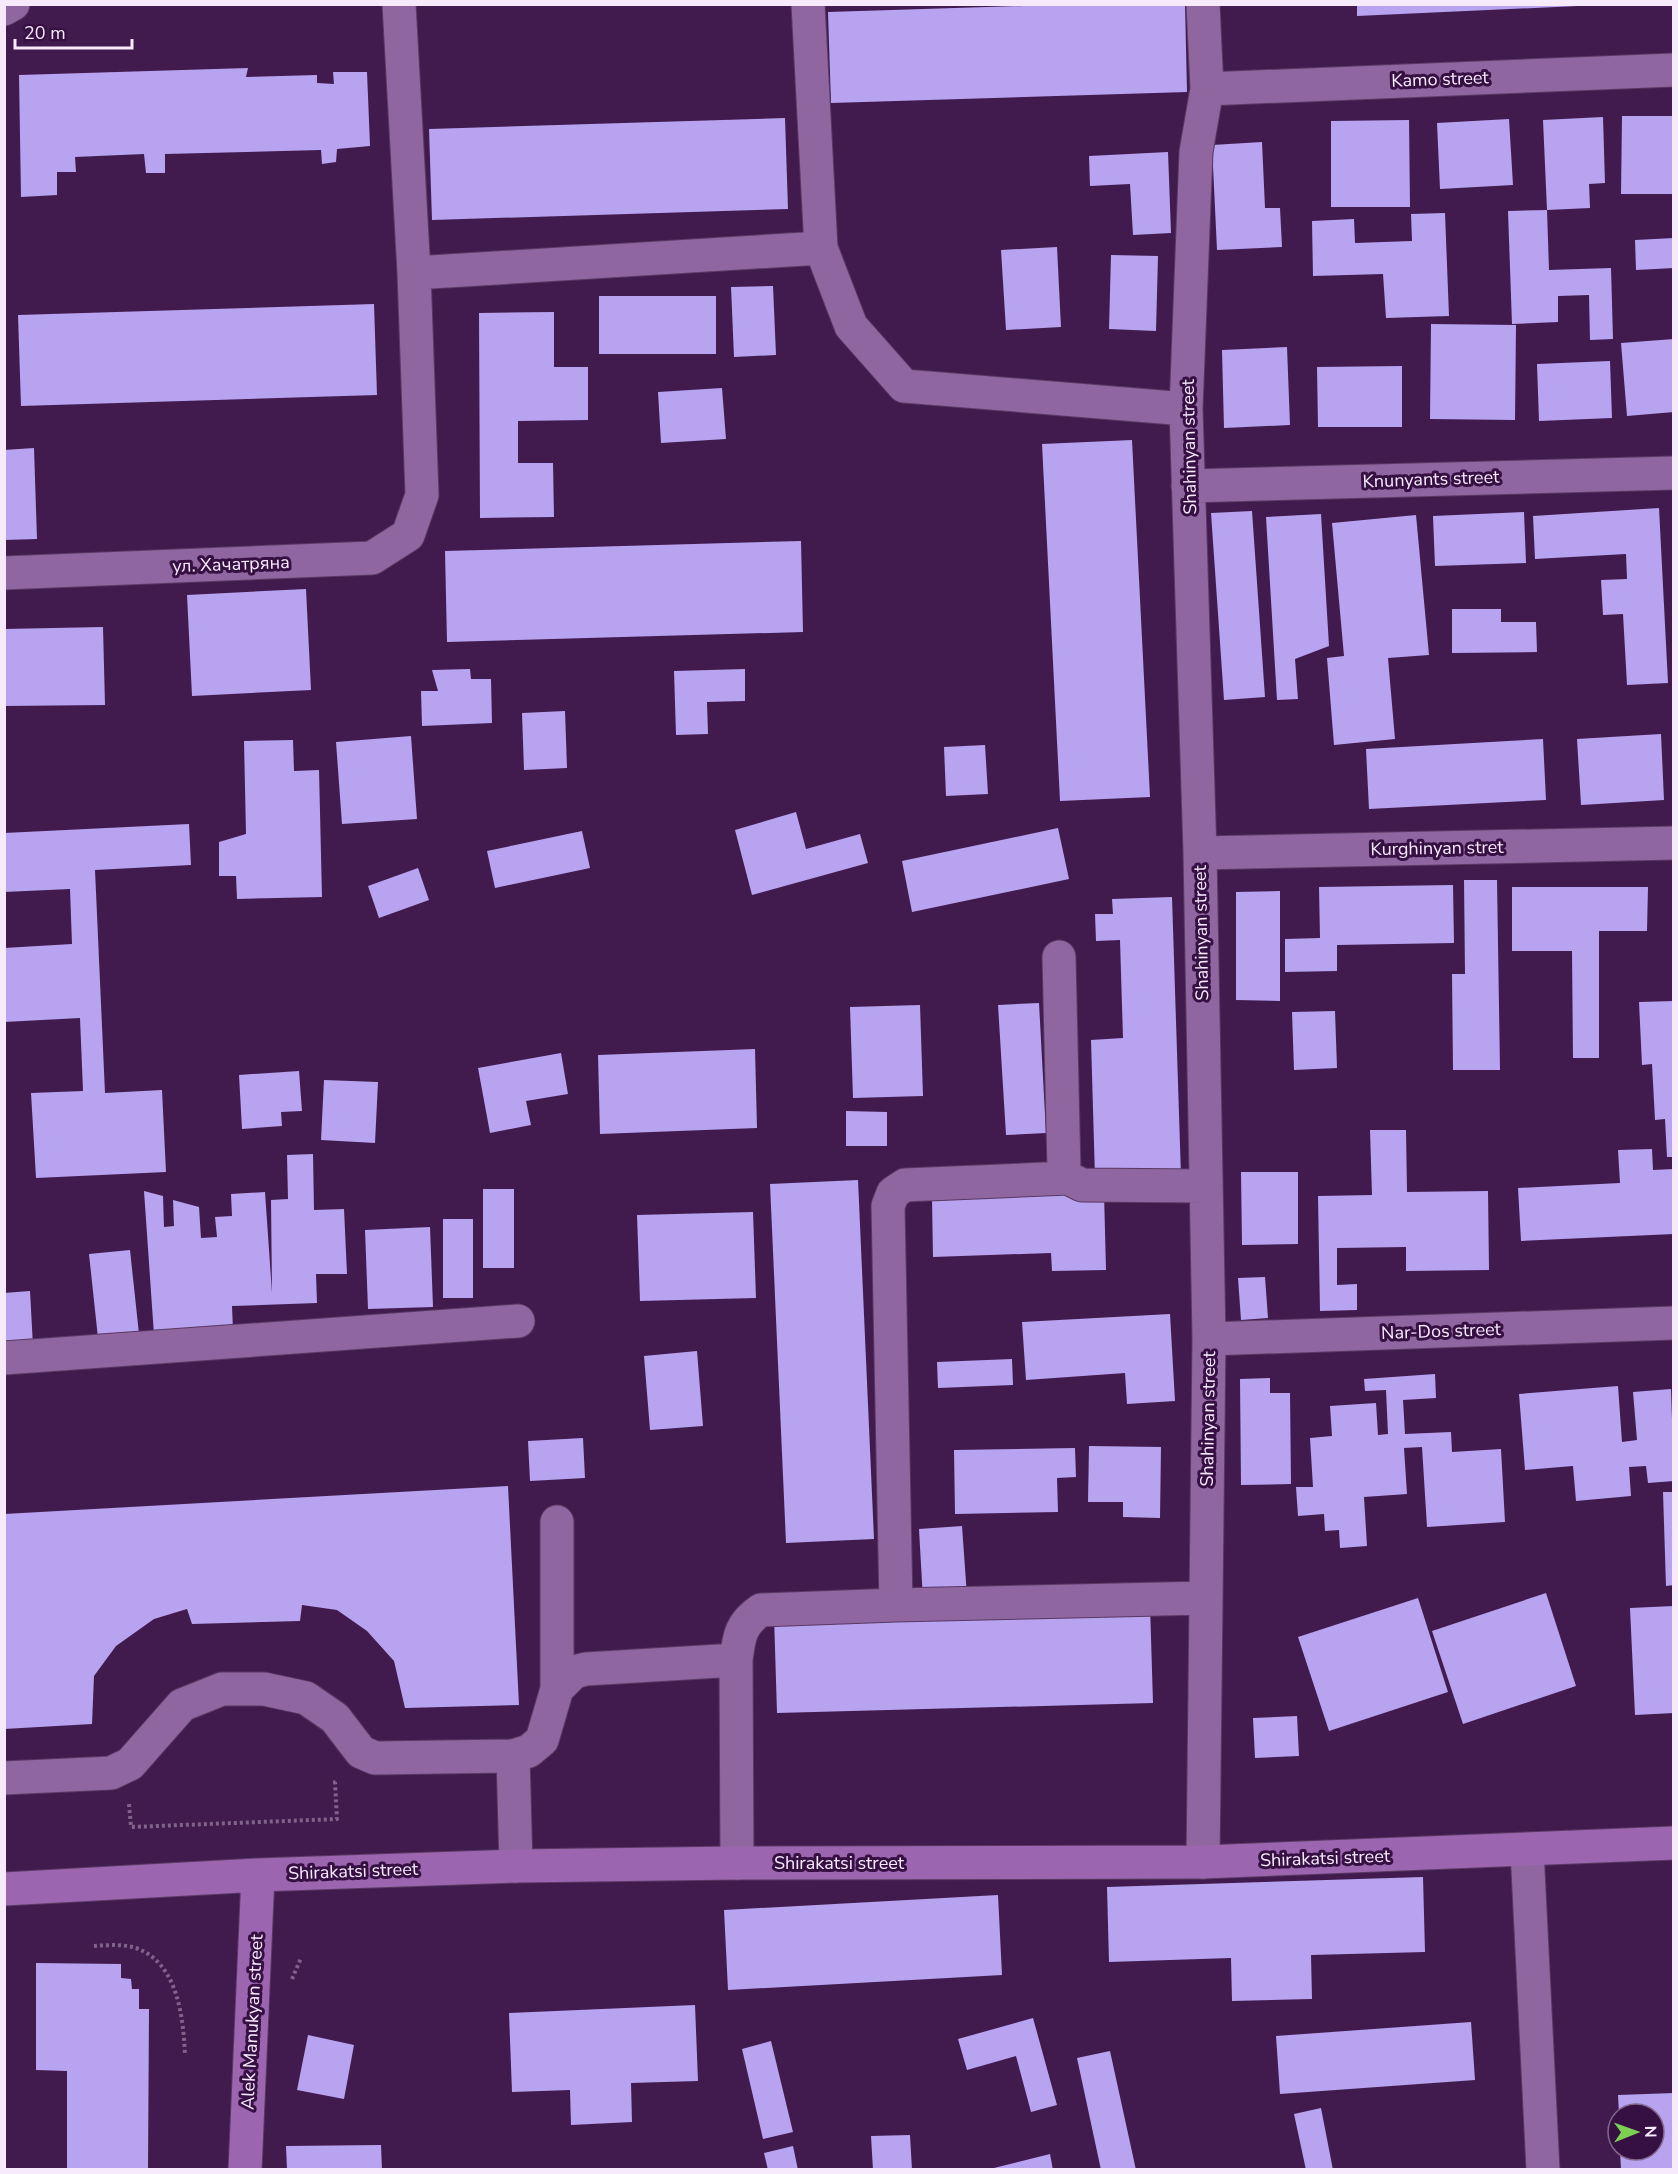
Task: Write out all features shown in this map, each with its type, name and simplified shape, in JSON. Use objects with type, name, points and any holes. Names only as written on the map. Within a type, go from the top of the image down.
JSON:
[{"type":"main road","name":"Shirakatsi street","points":[[4,1889],[258,1875],[516,1866],[736,1863],[1203,1863],[1674,1843]]},
{"type":"main road","name":"Alek Manukyan street","points":[[245,2169],[258,1875]]},
{"type":"street","points":[[4,9],[13,4]]},
{"type":"street","points":[[399,4],[414,273],[821,248]]},
{"type":"street","points":[[808,4],[821,248],[851,326],[904,386],[1186,409]]},
{"type":"street","name":"Shahinyan street","points":[[1203,4],[1207,88],[1196,153],[1186,409],[1200,853],[1209,1339],[1203,1863]]},
{"type":"street","name":"Kamo street","points":[[1207,88],[1674,70]]},
{"type":"street","name":"ул. Хачатряна","points":[[4,573],[372,558],[408,535],[422,495],[414,273]]},
{"type":"street","name":"Knunyants street","points":[[1188,486],[1674,472]]},
{"type":"street","name":"Kurghinyan stret","points":[[1200,853],[1674,843]]},
{"type":"street","points":[[1059,957],[1064,1170],[1068,1178]]},
{"type":"street","points":[[896,1605],[888,1206],[892,1193],[905,1185],[1068,1178],[1082,1185],[1206,1186]]},
{"type":"street","points":[[4,1358],[518,1321]]},
{"type":"street","name":"Nar-Dos street","points":[[1209,1339],[1674,1323]]},
{"type":"street","points":[[4,1779],[111,1773],[130,1764],[182,1706],[222,1689],[264,1689],[306,1698],[335,1718],[362,1752],[375,1758],[513,1756],[529,1751],[542,1740],[557,1689],[557,1522]]},
{"type":"street","points":[[736,1863],[736,1660],[739,1634],[750,1617],[761,1610],[1206,1598]]},
{"type":"street","points":[[557,1689],[574,1672],[586,1669],[736,1660]]},
{"type":"street","points":[[513,1756],[516,1866]]},
{"type":"street","points":[[1527,1850],[1543,2169]]},
{"type":"path","points":[[131,1827],[337,1819]]},
{"type":"path","points":[[94,1946],[134,1947],[145,1952],[159,1964],[170,1980],[179,2000],[184,2024],[185,2054]]},
{"type":"building","points":[[1086,4],[1185,4],[1187,92],[831,103],[828,12]]},
{"type":"building","points":[[1357,4],[1578,4],[1578,6],[1357,16]]},
{"type":"building","points":[[248,68],[246,77],[317,75],[317,83],[334,84],[333,72],[367,72],[370,146],[337,149],[336,162],[322,164],[321,150],[165,154],[165,173],[146,173],[144,154],[75,157],[76,172],[57,172],[57,195],[21,197],[19,75]]},
{"type":"building","points":[[1622,116],[1674,116],[1674,194],[1621,194]]},
{"type":"building","points":[[1603,117],[1605,183],[1589,184],[1590,208],[1547,210],[1543,120]]},
{"type":"building","points":[[785,118],[788,209],[432,220],[429,129]]},
{"type":"building","points":[[1509,119],[1513,185],[1440,189],[1437,123]]},
{"type":"building","points":[[1409,120],[1410,207],[1331,207],[1331,121]]},
{"type":"building","points":[[1262,142],[1265,208],[1280,208],[1282,247],[1217,250],[1212,145]]},
{"type":"building","points":[[1168,152],[1171,233],[1133,235],[1130,184],[1090,186],[1089,156]]},
{"type":"building","points":[[1547,210],[1549,270],[1611,268],[1613,339],[1590,340],[1589,295],[1558,296],[1558,322],[1512,324],[1508,211]]},
{"type":"building","points":[[1445,213],[1449,316],[1386,318],[1383,274],[1313,276],[1312,221],[1354,219],[1355,243],[1412,241],[1411,214]]},
{"type":"building","points":[[1674,238],[1674,268],[1636,270],[1635,240]]},
{"type":"building","points":[[1057,247],[1061,327],[1006,330],[1001,250]]},
{"type":"building","points":[[1111,255],[1158,256],[1156,331],[1109,329]]},
{"type":"building","points":[[773,286],[776,355],[734,357],[731,287]]},
{"type":"building","points":[[599,296],[716,296],[716,354],[599,354]]},
{"type":"building","points":[[374,304],[377,395],[21,406],[18,315]]},
{"type":"building","points":[[554,312],[554,367],[588,367],[588,420],[518,421],[518,463],[553,463],[554,517],[480,518],[479,313]]},
{"type":"building","points":[[1431,324],[1516,325],[1515,420],[1430,419]]},
{"type":"building","points":[[1674,339],[1674,412],[1627,416],[1621,343]]},
{"type":"building","points":[[1287,347],[1290,425],[1224,428],[1222,350]]},
{"type":"building","points":[[1610,361],[1612,418],[1539,421],[1537,364]]},
{"type":"building","points":[[1402,366],[1402,427],[1318,427],[1317,367]]},
{"type":"building","points":[[722,388],[726,439],[661,443],[658,392]]},
{"type":"building","points":[[1132,440],[1150,797],[1060,801],[1042,444]]},
{"type":"building","points":[[34,448],[37,539],[4,540],[4,450]]},
{"type":"building","points":[[1659,508],[1668,683],[1627,685],[1623,614],[1603,615],[1601,580],[1627,579],[1626,554],[1535,559],[1533,516]]},
{"type":"building","points":[[1252,511],[1265,697],[1224,700],[1211,513]]},
{"type":"building","points":[[1524,512],[1526,563],[1435,566],[1433,516]]},
{"type":"building","points":[[1321,514],[1329,646],[1295,659],[1298,699],[1277,700],[1266,517]]},
{"type":"building","points":[[1416,515],[1429,655],[1388,658],[1395,739],[1334,745],[1327,658],[1344,656],[1332,523]]},
{"type":"building","points":[[801,541],[803,632],[447,642],[445,551]]},
{"type":"building","points":[[306,589],[311,690],[192,696],[187,595]]},
{"type":"building","points":[[1452,609],[1501,609],[1501,622],[1536,622],[1537,652],[1452,653]]},
{"type":"building","points":[[103,627],[105,705],[4,706],[4,629]]},
{"type":"building","points":[[470,669],[471,679],[491,679],[492,723],[422,726],[421,691],[438,691],[432,670]]},
{"type":"building","points":[[745,669],[745,701],[707,702],[708,734],[676,735],[674,671]]},
{"type":"building","points":[[565,711],[567,768],[524,770],[522,713]]},
{"type":"building","points":[[1661,734],[1664,800],[1581,805],[1577,739]]},
{"type":"building","points":[[411,736],[417,819],[342,824],[336,742]]},
{"type":"building","points":[[1543,739],[1546,800],[1369,809],[1366,749]]},
{"type":"building","points":[[293,740],[294,771],[319,770],[322,897],[237,899],[236,876],[219,876],[219,842],[246,834],[244,741]]},
{"type":"building","points":[[985,745],[988,794],[946,796],[944,747]]},
{"type":"building","points":[[796,812],[806,849],[860,834],[868,863],[752,895],[735,830]]},
{"type":"building","points":[[189,824],[191,865],[95,870],[105,1093],[162,1090],[166,1172],[36,1178],[31,1093],[83,1091],[80,1018],[4,1022],[4,948],[72,944],[70,889],[4,892],[4,833]]},
{"type":"building","points":[[1058,828],[1069,879],[912,912],[902,861]]},
{"type":"building","points":[[582,831],[590,868],[495,888],[487,851]]},
{"type":"building","points":[[418,868],[429,900],[379,918],[368,886]]},
{"type":"building","points":[[1464,880],[1497,880],[1500,1070],[1453,1070],[1452,974],[1465,974]]},
{"type":"building","points":[[1453,885],[1454,943],[1337,945],[1337,971],[1285,972],[1285,939],[1320,938],[1319,887]]},
{"type":"building","points":[[1512,887],[1648,887],[1647,931],[1599,931],[1599,1058],[1573,1058],[1572,951],[1512,951]]},
{"type":"building","points":[[1280,891],[1280,1001],[1236,1000],[1236,892]]},
{"type":"building","points":[[1172,897],[1181,1176],[1095,1178],[1091,1040],[1123,1038],[1120,940],[1096,941],[1095,914],[1113,914],[1112,899]]},
{"type":"building","points":[[1674,1001],[1674,1157],[1667,1157],[1665,1119],[1655,1120],[1652,1064],[1642,1065],[1639,1002]]},
{"type":"building","points":[[1039,1003],[1046,1133],[1006,1135],[998,1005]]},
{"type":"building","points":[[920,1005],[923,1096],[853,1098],[850,1007]]},
{"type":"building","points":[[1335,1011],[1337,1068],[1294,1070],[1292,1012]]},
{"type":"building","points":[[755,1049],[757,1128],[600,1134],[598,1055]]},
{"type":"building","points":[[561,1053],[568,1094],[526,1101],[531,1125],[490,1133],[478,1068]]},
{"type":"building","points":[[299,1071],[302,1111],[281,1112],[282,1126],[242,1129],[239,1075]]},
{"type":"building","points":[[324,1080],[378,1082],[375,1143],[321,1140]]},
{"type":"building","points":[[846,1111],[887,1112],[887,1146],[846,1146]]},
{"type":"building","points":[[1370,1130],[1406,1130],[1407,1192],[1488,1191],[1489,1270],[1406,1271],[1406,1247],[1337,1248],[1337,1285],[1357,1284],[1357,1310],[1320,1311],[1318,1196],[1372,1195]]},
{"type":"building","points":[[1652,1149],[1653,1170],[1674,1169],[1674,1234],[1521,1241],[1518,1188],[1620,1183],[1618,1150]]},
{"type":"building","points":[[313,1154],[314,1210],[344,1209],[347,1274],[316,1274],[317,1303],[232,1306],[233,1330],[154,1335],[144,1191],[163,1196],[164,1227],[174,1226],[173,1200],[199,1207],[201,1238],[217,1237],[215,1217],[232,1216],[231,1194],[265,1192],[272,1293],[271,1200],[288,1199],[287,1155]]},
{"type":"building","points":[[1241,1172],[1298,1172],[1298,1244],[1242,1245]]},
{"type":"building","points":[[858,1180],[874,1539],[786,1543],[770,1184]]},
{"type":"building","points":[[483,1189],[514,1189],[514,1268],[483,1268]]},
{"type":"building","points":[[1104,1193],[1106,1270],[1052,1271],[1051,1253],[933,1257],[932,1199]]},
{"type":"building","points":[[753,1212],[756,1298],[640,1301],[637,1215]]},
{"type":"building","points":[[443,1219],[473,1219],[473,1298],[443,1298]]},
{"type":"building","points":[[430,1227],[433,1307],[368,1309],[365,1230]]},
{"type":"building","points":[[130,1250],[139,1334],[98,1338],[89,1254]]},
{"type":"building","points":[[1265,1277],[1268,1318],[1241,1320],[1238,1278]]},
{"type":"building","points":[[30,1291],[33,1346],[4,1349],[4,1293]]},
{"type":"building","points":[[1170,1314],[1175,1401],[1127,1404],[1125,1373],[1026,1380],[1022,1322]]},
{"type":"building","points":[[697,1351],[703,1426],[650,1430],[644,1356]]},
{"type":"building","points":[[1012,1359],[1013,1385],[938,1388],[937,1362]]},
{"type":"building","points":[[1435,1374],[1436,1398],[1403,1400],[1405,1434],[1451,1432],[1452,1452],[1501,1449],[1505,1522],[1427,1527],[1422,1447],[1404,1448],[1407,1494],[1364,1497],[1367,1546],[1340,1548],[1339,1530],[1325,1531],[1324,1514],[1298,1516],[1296,1487],[1313,1487],[1310,1438],[1332,1436],[1330,1406],[1376,1403],[1378,1435],[1388,1434],[1386,1390],[1365,1391],[1364,1379]]},
{"type":"building","points":[[1270,1378],[1270,1393],[1290,1393],[1291,1484],[1241,1485],[1240,1379]]},
{"type":"building","points":[[1618,1386],[1622,1442],[1637,1440],[1633,1392],[1671,1389],[1674,1481],[1648,1483],[1646,1466],[1629,1467],[1631,1496],[1576,1501],[1573,1466],[1525,1470],[1519,1394]]},
{"type":"building","points":[[583,1438],[585,1478],[530,1481],[528,1441]]},
{"type":"building","points":[[1089,1446],[1161,1447],[1160,1518],[1123,1517],[1123,1502],[1088,1502]]},
{"type":"building","points":[[1075,1448],[1076,1477],[1057,1478],[1058,1512],[955,1514],[954,1450]]},
{"type":"building","points":[[508,1486],[519,1705],[405,1708],[394,1661],[367,1631],[337,1610],[302,1605],[300,1621],[192,1624],[187,1609],[154,1619],[116,1646],[94,1676],[92,1724],[4,1729],[4,1514]]},
{"type":"building","points":[[1663,1492],[1674,1492],[1674,1585],[1666,1586]]},
{"type":"building","points":[[962,1526],[967,1596],[923,1600],[919,1529]]},
{"type":"building","points":[[1546,1593],[1576,1686],[1463,1724],[1432,1631]]},
{"type":"building","points":[[1418,1598],[1448,1692],[1329,1731],[1298,1637]]},
{"type":"building","points":[[1150,1605],[1153,1703],[777,1713],[774,1616]]},
{"type":"building","points":[[1674,1606],[1674,1713],[1635,1715],[1630,1608]]},
{"type":"building","points":[[1297,1716],[1299,1756],[1255,1758],[1253,1718]]},
{"type":"building","points":[[1423,1877],[1425,1952],[1311,1955],[1312,1999],[1232,2001],[1231,1958],[1109,1962],[1107,1887]]},
{"type":"building","points":[[998,1895],[1002,1975],[728,1990],[724,1910]]},
{"type":"building","points":[[36,1963],[121,1964],[121,1978],[131,1979],[132,1989],[139,1989],[139,2009],[149,2009],[148,2170],[67,2170],[67,2071],[36,2070]]},
{"type":"building","points":[[695,2005],[698,2081],[631,2083],[632,2122],[571,2125],[570,2090],[512,2092],[509,2013]]},
{"type":"building","points":[[1033,2018],[1057,2105],[1031,2112],[1016,2056],[967,2070],[958,2039]]},
{"type":"building","points":[[1471,2022],[1475,2080],[1280,2094],[1276,2036]]},
{"type":"building","points":[[308,2035],[354,2045],[344,2099],[297,2090]]},
{"type":"building","points":[[771,2041],[793,2132],[763,2139],[742,2049]]},
{"type":"building","points":[[1110,2051],[1136,2170],[1101,2170],[1077,2058]]},
{"type":"building","points":[[1674,2093],[1674,2170],[1621,2170],[1621,2162],[1666,2162],[1666,2102],[1618,2102],[1618,2095]]},
{"type":"building","points":[[1321,2108],[1333,2170],[1306,2170],[1294,2114]]},
{"type":"building","points":[[910,2135],[912,2170],[873,2170],[871,2136]]},
{"type":"building","points":[[381,2145],[382,2170],[287,2170],[286,2146]]},
{"type":"building","points":[[793,2146],[798,2170],[768,2170],[764,2153]]},
{"type":"building","points":[[1050,2154],[1053,2170],[990,2170],[990,2169]]}]
